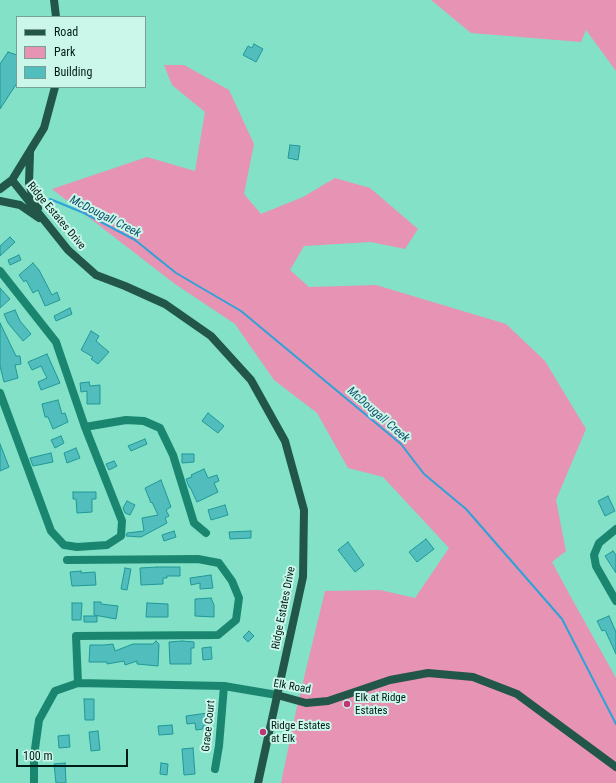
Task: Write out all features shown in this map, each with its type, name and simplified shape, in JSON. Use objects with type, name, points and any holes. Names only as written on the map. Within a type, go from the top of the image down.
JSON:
[{"type":"street","points":[[54,0],[55,13]]},
{"type":"street","points":[[0,189],[12,180],[44,128],[55,88]]},
{"type":"street","points":[[30,150],[29,183],[32,194],[46,222]]},
{"type":"street","name":"Ridge Estates Drive","points":[[12,180],[68,250],[96,275],[126,286],[165,304],[211,336],[251,380],[285,441],[304,510],[303,577],[258,783]]},
{"type":"street","points":[[0,202],[20,205],[46,222]]},
{"type":"street","points":[[0,271],[56,342],[85,428],[122,521],[120,536],[107,544],[77,547],[64,545],[51,531],[0,393]]},
{"type":"street","points":[[85,428],[126,420],[144,420],[160,428],[173,455],[194,523],[206,534]]},
{"type":"street","points":[[616,528],[599,543],[594,555],[596,566],[616,601]]},
{"type":"street","points":[[67,560],[198,559],[219,563],[232,581],[239,598],[236,620],[218,635],[76,636],[78,683]]},
{"type":"street","name":"Elk Road","points":[[34,783],[34,756],[39,720],[55,691],[78,683],[224,686],[306,703],[328,701],[390,680],[428,673],[473,677],[517,694],[616,767]]},
{"type":"street","name":"Grace Court","points":[[215,769],[219,746],[224,686]]},
{"type":"green space","points":[[431,0],[616,0],[616,71],[586,30],[581,42],[471,33]]},
{"type":"green space","points":[[164,65],[184,65],[229,90],[254,144],[244,194],[261,214],[303,197],[335,178],[370,188],[418,229],[405,249],[371,242],[304,246],[290,270],[309,287],[376,285],[506,324],[545,361],[586,429],[556,500],[566,551],[552,562],[616,678],[616,783],[281,783],[296,711],[325,591],[380,590],[415,598],[449,548],[383,477],[348,468],[317,413],[274,380],[235,324],[175,284],[52,189],[147,157],[195,171],[205,112],[172,85]]},
{"type":"building","points":[[254,44],[263,49],[256,62],[243,55],[248,46],[252,48]]},
{"type":"building","points":[[8,52],[16,55],[16,85],[0,109],[0,64]]},
{"type":"building","points":[[290,145],[300,146],[298,160],[288,158]]},
{"type":"building","points":[[10,237],[15,242],[0,256],[0,246]]},
{"type":"building","points":[[19,255],[21,260],[10,265],[8,260]]},
{"type":"building","points":[[33,263],[39,270],[52,295],[57,292],[60,300],[45,306],[38,290],[33,293],[26,280],[24,282],[19,275]]},
{"type":"building","points":[[0,288],[10,299],[0,308]]},
{"type":"building","points":[[70,308],[72,314],[56,321],[54,316]]},
{"type":"building","points":[[15,310],[20,321],[31,334],[23,341],[8,323],[4,314]]},
{"type":"building","points":[[0,323],[16,356],[20,356],[21,364],[15,365],[18,378],[4,382],[0,366]]},
{"type":"building","points":[[91,331],[99,336],[96,341],[109,352],[98,364],[91,359],[93,357],[81,350]]},
{"type":"building","points":[[47,354],[60,383],[41,390],[38,382],[47,378],[41,366],[32,370],[28,362]]},
{"type":"building","points":[[89,382],[90,386],[100,385],[100,404],[87,404],[87,391],[81,392],[80,383]]},
{"type":"building","points":[[58,400],[62,414],[65,413],[68,422],[53,429],[48,417],[45,417],[42,404]]},
{"type":"building","points":[[208,413],[224,426],[218,433],[202,421]]},
{"type":"building","points":[[61,436],[64,443],[55,448],[51,440]]},
{"type":"building","points":[[145,439],[147,444],[131,451],[128,446]]},
{"type":"building","points":[[0,444],[9,467],[0,471]]},
{"type":"building","points":[[76,448],[80,458],[67,463],[64,453]]},
{"type":"building","points":[[51,453],[53,462],[33,466],[30,458]]},
{"type":"building","points":[[182,454],[194,454],[194,462],[182,463]]},
{"type":"building","points":[[114,461],[117,466],[109,470],[106,464]]},
{"type":"building","points":[[204,469],[208,478],[217,475],[219,481],[214,483],[218,492],[197,502],[186,479]]},
{"type":"building","points":[[161,480],[171,507],[166,510],[169,516],[165,518],[167,523],[141,537],[126,536],[127,533],[144,531],[142,518],[158,515],[145,488]]},
{"type":"building","points":[[73,492],[96,492],[96,499],[92,499],[92,512],[77,513],[76,499],[73,499]]},
{"type":"building","points":[[608,496],[615,511],[605,516],[598,501]]},
{"type":"building","points":[[127,501],[135,505],[130,515],[125,513],[123,508]]},
{"type":"building","points":[[225,505],[228,515],[211,520],[208,510]]},
{"type":"building","points":[[174,531],[176,537],[164,541],[162,535]]},
{"type":"building","points":[[251,531],[251,538],[230,539],[229,532]]},
{"type":"building","points":[[426,539],[434,549],[417,562],[409,552]]},
{"type":"building","points":[[348,542],[364,565],[355,572],[338,550]]},
{"type":"building","points":[[613,551],[616,555],[616,573],[605,556]]},
{"type":"building","points":[[180,567],[180,576],[167,576],[167,578],[163,578],[163,584],[141,585],[140,568]]},
{"type":"building","points":[[125,568],[131,569],[127,590],[121,589]]},
{"type":"building","points":[[81,571],[81,573],[95,572],[96,585],[72,586],[70,572]]},
{"type":"building","points":[[211,575],[213,588],[200,589],[200,583],[191,585],[190,578]]},
{"type":"building","points":[[211,598],[214,605],[214,617],[195,616],[195,599]]},
{"type":"building","points":[[94,602],[118,606],[116,619],[94,615]]},
{"type":"building","points":[[72,603],[82,603],[81,620],[72,620]]},
{"type":"building","points":[[147,603],[168,604],[168,617],[146,617]]},
{"type":"building","points":[[84,616],[97,616],[97,622],[84,622]]},
{"type":"building","points":[[609,616],[616,632],[616,654],[605,630],[602,631],[597,621]]},
{"type":"building","points":[[249,631],[254,636],[248,642],[243,637]]},
{"type":"building","points":[[156,641],[159,644],[158,666],[137,664],[137,661],[125,665],[124,661],[107,664],[107,662],[89,662],[90,645],[113,644],[115,651],[133,644],[153,644]]},
{"type":"building","points":[[169,642],[194,642],[194,648],[191,648],[191,664],[170,664]]},
{"type":"building","points":[[211,647],[212,659],[203,660],[202,648]]},
{"type":"building","points":[[84,699],[94,699],[94,720],[85,720]]},
{"type":"building","points":[[208,713],[210,725],[203,726],[203,729],[196,730],[195,723],[187,724],[186,716]]},
{"type":"building","points":[[172,725],[173,734],[159,735],[158,726]]},
{"type":"building","points":[[98,731],[100,750],[91,751],[89,732]]},
{"type":"building","points":[[69,735],[70,747],[59,748],[58,736]]},
{"type":"building","points":[[193,748],[195,774],[184,775],[182,749]]},
{"type":"building","points":[[65,763],[66,783],[56,783],[54,764]]},
{"type":"building","points":[[161,763],[168,764],[167,775],[160,774]]},
{"type":"waterway","name":"McDougall Creek","points":[[50,199],[84,213],[135,240],[176,273],[241,311],[401,444],[424,474],[466,509],[562,619],[616,724]]},
{"type":"place","name":"Elk at Ridge Estates","points":[[347,704]]},
{"type":"place","name":"Ridge Estates at Elk","points":[[263,732]]}]
